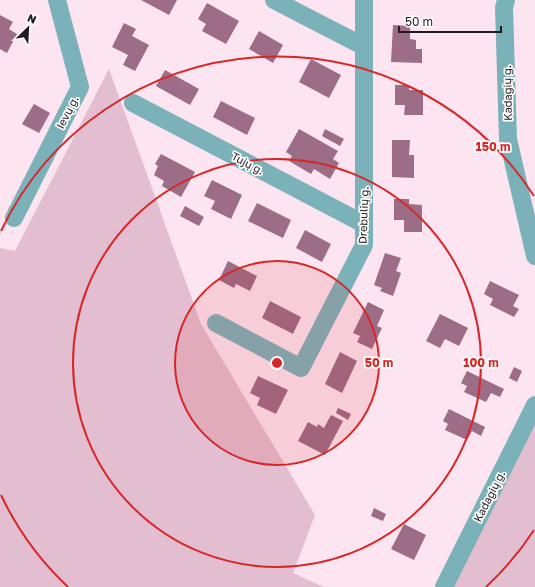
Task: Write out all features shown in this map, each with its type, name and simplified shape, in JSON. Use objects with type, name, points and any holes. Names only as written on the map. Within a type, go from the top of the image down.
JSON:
[{"type":"street","name":"Ievų g.","points":[[14,218],[80,87],[58,0]]},
{"type":"street","points":[[274,0],[363,46]]},
{"type":"street","name":"Drebulių g.","points":[[216,323],[302,368],[364,246],[364,0]]},
{"type":"street","name":"Kadagių g.","points":[[506,0],[504,8],[508,139],[535,256]]},
{"type":"street","name":"Tujų g.","points":[[133,102],[364,224]]},
{"type":"street","name":"Kadagių g.","points":[[444,587],[535,405]]},
{"type":"shaded area","points":[[109,69],[201,324],[315,515],[293,573],[324,587],[0,587],[0,248],[15,251]]},
{"type":"shaded area","points":[[535,425],[535,587],[453,587]]},
{"type":"building","points":[[141,0],[177,0],[169,15]]},
{"type":"building","points":[[207,3],[239,21],[226,44],[202,31],[206,24],[198,19]]},
{"type":"building","points":[[0,15],[13,22],[9,29],[17,34],[7,53],[0,49]]},
{"type":"building","points":[[124,23],[136,29],[132,36],[149,45],[135,71],[123,65],[128,55],[112,47]]},
{"type":"building","points":[[393,25],[410,26],[410,39],[416,40],[416,49],[422,49],[422,63],[391,62]]},
{"type":"building","points":[[259,31],[283,45],[273,63],[249,49]]},
{"type":"building","points":[[311,59],[341,75],[329,98],[299,82]]},
{"type":"building","points":[[165,70],[199,89],[190,105],[156,86]]},
{"type":"building","points":[[395,85],[409,85],[409,90],[423,90],[423,115],[404,115],[405,105],[395,105]]},
{"type":"building","points":[[221,101],[255,118],[247,135],[213,117]]},
{"type":"building","points":[[34,104],[50,113],[39,133],[22,124]]},
{"type":"building","points":[[299,129],[338,151],[333,159],[339,163],[330,179],[314,169],[311,174],[289,161],[292,156],[286,152]]},
{"type":"building","points":[[325,129],[344,139],[340,146],[322,136]]},
{"type":"building","points":[[392,140],[410,140],[409,155],[414,155],[414,178],[392,177]]},
{"type":"building","points":[[161,154],[195,172],[181,197],[162,186],[164,181],[154,175],[158,166],[155,164]]},
{"type":"building","points":[[212,180],[242,195],[231,219],[211,209],[215,201],[204,196]]},
{"type":"building","points":[[394,199],[409,199],[409,204],[422,205],[422,232],[404,232],[404,220],[394,220]]},
{"type":"building","points":[[257,203],[291,220],[283,238],[248,221]]},
{"type":"building","points":[[185,206],[204,217],[199,226],[180,216]]},
{"type":"building","points":[[305,230],[331,244],[322,262],[296,248]]},
{"type":"building","points":[[385,253],[401,258],[396,271],[401,273],[393,296],[380,291],[382,288],[374,285]]},
{"type":"building","points":[[228,261],[257,276],[250,291],[236,284],[234,288],[219,280]]},
{"type":"building","points":[[490,281],[519,295],[513,306],[519,309],[514,317],[490,305],[493,299],[484,294]]},
{"type":"building","points":[[270,301],[301,317],[293,334],[262,318]]},
{"type":"building","points":[[368,302],[384,310],[377,326],[382,328],[372,349],[357,342],[360,336],[353,333]]},
{"type":"building","points":[[440,314],[468,328],[459,346],[445,339],[440,348],[426,341]]},
{"type":"building","points":[[340,352],[357,361],[342,393],[325,384]]},
{"type":"building","points":[[514,367],[522,371],[517,382],[509,378]]},
{"type":"building","points":[[467,371],[504,389],[500,397],[491,393],[486,402],[464,392],[467,386],[461,383]]},
{"type":"building","points":[[258,376],[288,390],[276,414],[257,405],[260,398],[250,393]]},
{"type":"building","points":[[338,408],[351,414],[348,420],[336,413]]},
{"type":"building","points":[[449,409],[485,427],[481,436],[472,431],[467,440],[445,430],[448,424],[443,421]]},
{"type":"building","points":[[331,415],[343,421],[325,455],[298,441],[308,422],[317,427],[318,424],[324,428]]},
{"type":"building","points":[[374,508],[386,514],[383,521],[371,516]]},
{"type":"building","points":[[404,524],[426,535],[414,560],[391,549]]}]
